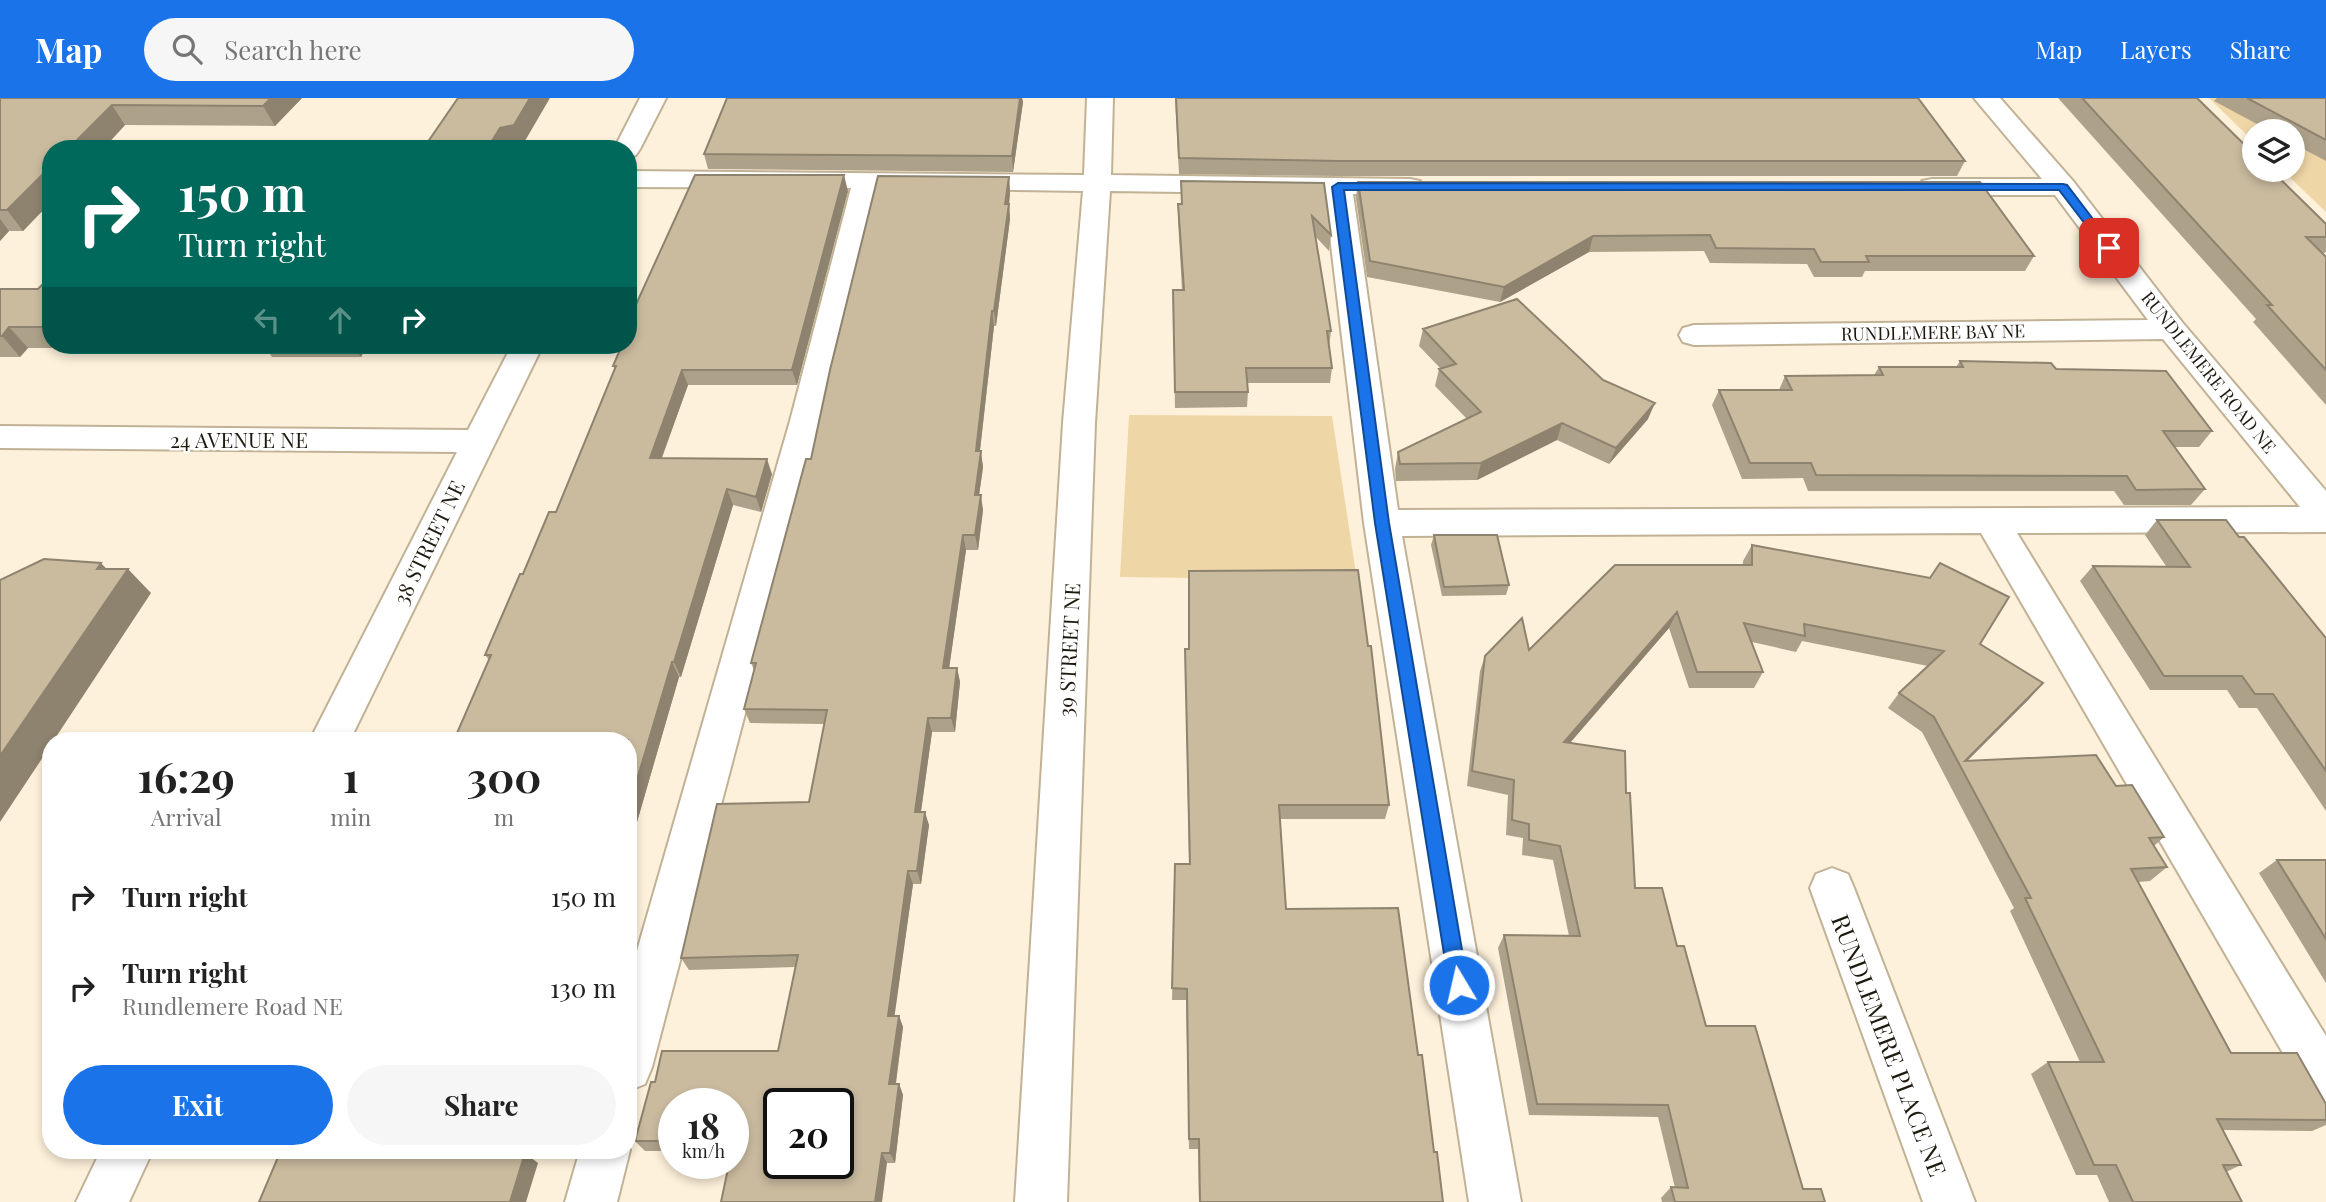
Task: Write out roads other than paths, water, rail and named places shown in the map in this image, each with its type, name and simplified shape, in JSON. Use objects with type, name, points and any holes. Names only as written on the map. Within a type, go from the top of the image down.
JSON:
[{"type":"street","points":[[632,140],[653,98]]},
{"type":"street","name":"39 STREET NE","points":[[1041,1202],[1079,423],[1097,183],[1100,98]]},
{"type":"street","name":"RUNDLEMERE ROAD NE","points":[[1987,98],[2063,187],[2171,329],[2326,514]]},
{"type":"street","points":[[637,179],[1435,187]]},
{"type":"street","points":[[637,1034],[806,422],[867,180]]},
{"type":"street","points":[[1338,187],[1382,523],[1495,1202]]},
{"type":"street","points":[[1909,187],[2063,187]]},
{"type":"street","name":"RUNDLEMERE BAY NE","points":[[1694,335],[2171,329]]},
{"type":"street","name":"38 STREET NE","points":[[334,732],[522,354]]},
{"type":"street","name":"24 AVENUE NE","points":[[0,437],[478,441]]},
{"type":"street","points":[[1382,523],[2326,519]]},
{"type":"street","points":[[1992,520],[2326,1081]]},
{"type":"street","name":"RUNDLEMERE PLACE NE","points":[[1832,888],[1949,1202]]},
{"type":"street","points":[[102,1202],[124,1159]]},
{"type":"street","points":[[591,1202],[603,1159]]}]
